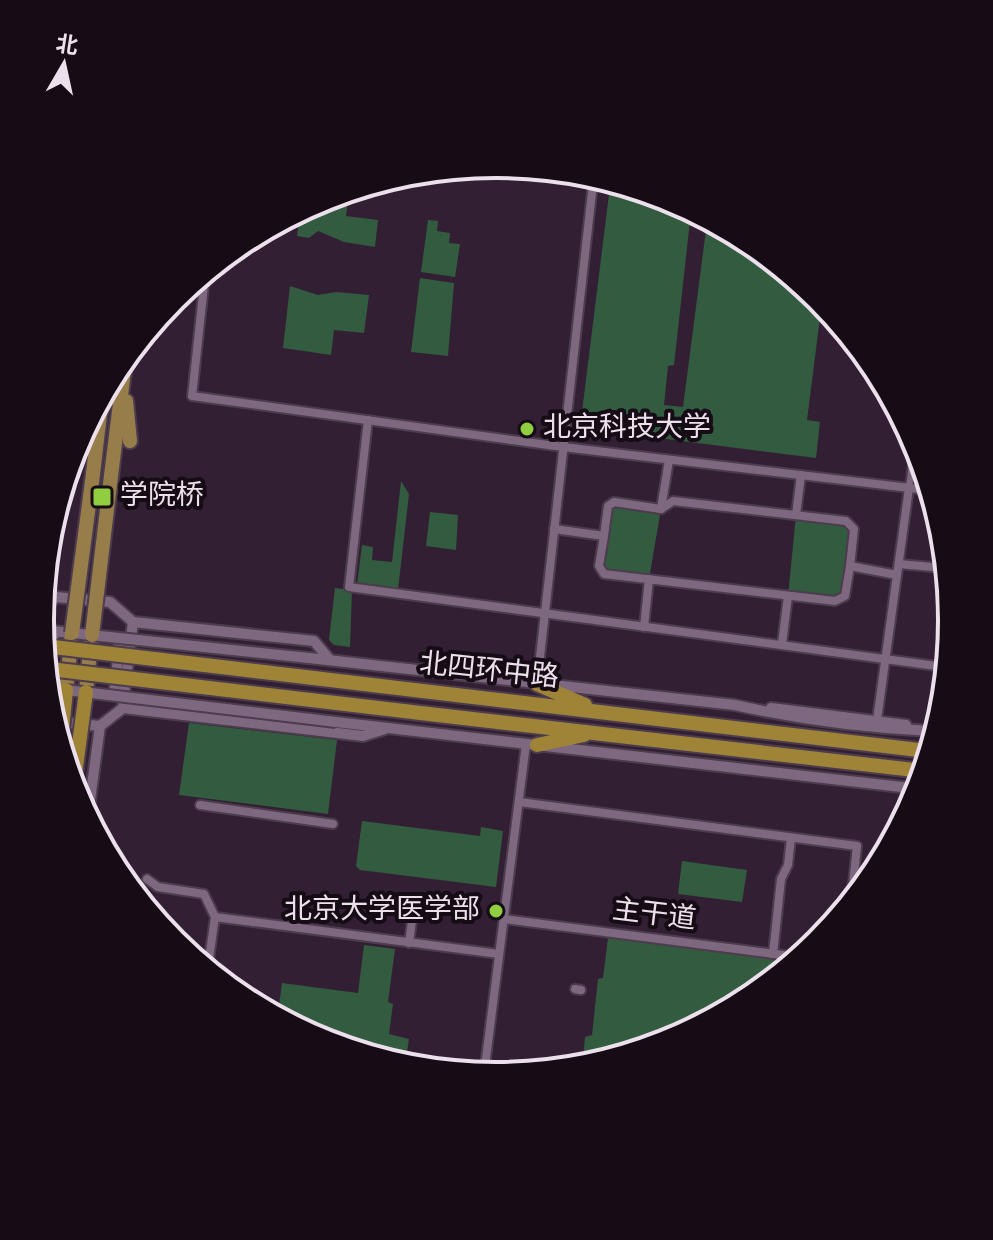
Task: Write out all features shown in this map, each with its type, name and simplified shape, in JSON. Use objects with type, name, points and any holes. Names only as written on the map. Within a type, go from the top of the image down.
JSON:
[{"type":"highway","name":"北四环中路","points":[[55,647],[920,750]]},
{"type":"highway","name":"北四环中路","points":[[57,670],[913,770]]},
{"type":"highway","points":[[537,684],[600,711]]},
{"type":"highway","points":[[77,761],[86,692]]},
{"type":"highway","points":[[532,745],[596,732]]},
{"type":"main road","points":[[125,381],[130,441]]},
{"type":"main road","points":[[86,692],[123,384]]},
{"type":"main road","points":[[60,690],[72,633],[98,428]]},
{"type":"street","points":[[537,684],[592,188]]},
{"type":"street","points":[[204,288],[192,396],[563,447],[919,489]]},
{"type":"street","points":[[368,420],[349,587],[936,666]]},
{"type":"street","points":[[661,509],[669,460]]},
{"type":"street","points":[[877,720],[912,467]]},
{"type":"street","points":[[796,515],[801,475]]},
{"type":"street","points":[[673,501],[796,515],[846,521],[854,529],[845,596],[835,601],[604,574],[599,566],[608,506],[614,502],[661,509],[673,501]]},
{"type":"street","points":[[554,529],[604,536]]},
{"type":"street","points":[[899,564],[936,567]]},
{"type":"street","points":[[850,566],[897,575]]},
{"type":"street","points":[[644,627],[649,579]]},
{"type":"street","points":[[782,644],[788,596]]},
{"type":"street","points":[[55,598],[110,602],[133,622],[314,641],[330,660]]},
{"type":"street","points":[[123,708],[133,622]]},
{"type":"street","name":"北四环中路","points":[[54,632],[877,720],[925,729]]},
{"type":"street","points":[[114,695],[120,639]]},
{"type":"street","points":[[60,690],[906,787]]},
{"type":"street","name":"北四环中路","points":[[735,705],[797,719],[865,728],[925,730]]},
{"type":"street","points":[[66,723],[100,726],[123,708],[363,736],[390,728]]},
{"type":"street","points":[[91,795],[100,726]]},
{"type":"street","points":[[486,1062],[519,802],[532,745]]},
{"type":"street","points":[[519,802],[857,846],[853,881]]},
{"type":"street","points":[[200,805],[333,824]]},
{"type":"street","points":[[773,954],[781,879],[788,865],[791,838]]},
{"type":"street","points":[[147,879],[158,887],[204,894],[215,917],[209,957]]},
{"type":"street","points":[[774,926],[779,883]]},
{"type":"street","points":[[409,943],[414,906]]},
{"type":"street","points":[[215,917],[499,954]]},
{"type":"street","name":"主干道","points":[[504,919],[785,955]]},
{"type":"green space","points":[[609,193],[690,222],[674,365],[668,366],[664,405],[683,407],[706,230],[766,269],[820,318],[807,420],[820,422],[816,458],[580,428]]},
{"type":"green space","points":[[348,203],[346,216],[378,220],[375,247],[344,242],[318,231],[309,238],[297,236],[299,224]]},
{"type":"green space","points":[[428,220],[438,221],[437,231],[450,233],[449,243],[460,244],[455,277],[421,272]]},
{"type":"green space","points":[[420,278],[454,283],[448,356],[411,352]]},
{"type":"green space","points":[[290,286],[318,295],[336,292],[369,295],[364,333],[334,330],[331,355],[283,348]]},
{"type":"green space","points":[[401,481],[409,494],[398,590],[357,585],[362,545],[373,547],[372,560],[392,562]]},
{"type":"green space","points":[[614,502],[661,509],[649,579],[604,574],[599,566],[608,506]]},
{"type":"green space","points":[[430,512],[458,515],[456,550],[426,546]]},
{"type":"green space","points":[[796,515],[846,521],[854,529],[845,596],[835,601],[788,596]]},
{"type":"green space","points":[[335,588],[352,590],[350,647],[334,645],[329,640]]},
{"type":"green space","points":[[189,723],[337,740],[328,814],[179,795]]},
{"type":"green space","points":[[362,821],[480,836],[481,827],[503,831],[496,887],[360,870],[356,866]]},
{"type":"green space","points":[[682,861],[747,870],[742,902],[678,894]]},
{"type":"green space","points":[[608,938],[775,959],[774,964],[742,988],[692,1017],[639,1039],[583,1054],[585,1037],[592,1035],[598,979],[603,978]]},
{"type":"green space","points":[[364,945],[395,949],[388,1002],[393,1004],[389,1034],[409,1039],[407,1053],[327,1029],[279,1005],[282,983],[358,993]]},
{"type":"place","name":"北京科技大学","points":[[527,429]]},
{"type":"place","name":"学院桥","points":[[102,497]]},
{"type":"place","name":"北京大学医学部","points":[[496,911]]}]
